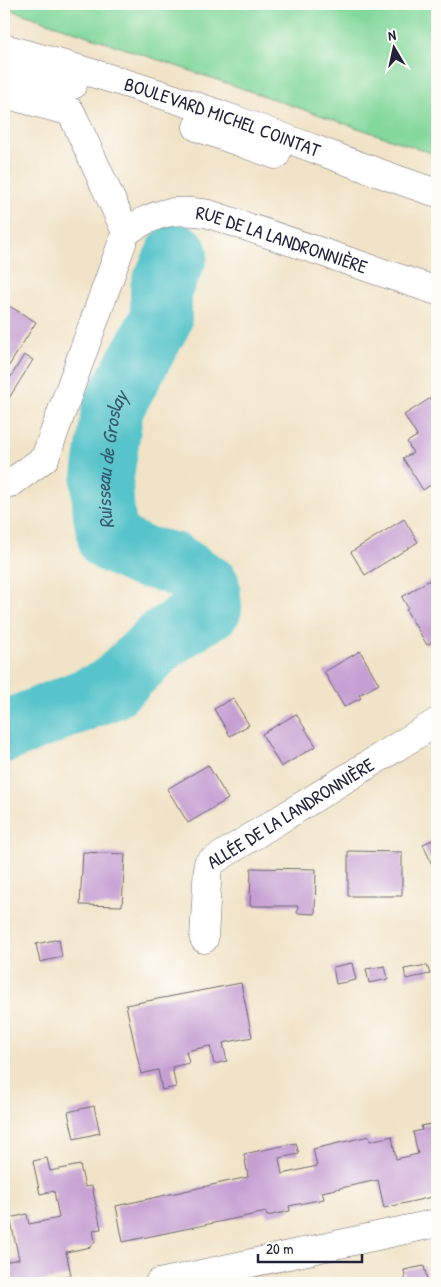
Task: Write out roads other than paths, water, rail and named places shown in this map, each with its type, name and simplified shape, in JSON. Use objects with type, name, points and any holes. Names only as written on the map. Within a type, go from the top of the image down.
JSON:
[{"type":"street","name":"BOULEVARD MICHEL COINTAT","points":[[4,48],[69,66],[244,123],[372,172],[437,193]]},
{"type":"street","name":"BOULEVARD MICHEL COINTAT","points":[[4,70],[70,84],[437,211]]},
{"type":"street","points":[[4,94],[72,112],[126,232],[45,458],[11,483],[4,482]]},
{"type":"street","name":"RUE DE LA LANDRONNIÈRE","points":[[126,232],[142,221],[164,212],[183,209],[209,214],[437,291]]},
{"type":"street","name":"ALLÉE DE LA LANDRONNIÈRE","points":[[204,940],[208,864],[437,722]]},
{"type":"street","points":[[158,1283],[224,1276],[437,1223]]},
{"type":"waterway","name":"Ruisseau de Groslay","points":[[4,732],[111,689],[163,639],[211,608],[209,586],[173,563],[140,556],[109,541],[104,515],[102,484],[113,407],[161,320],[161,288],[177,254]]}]
